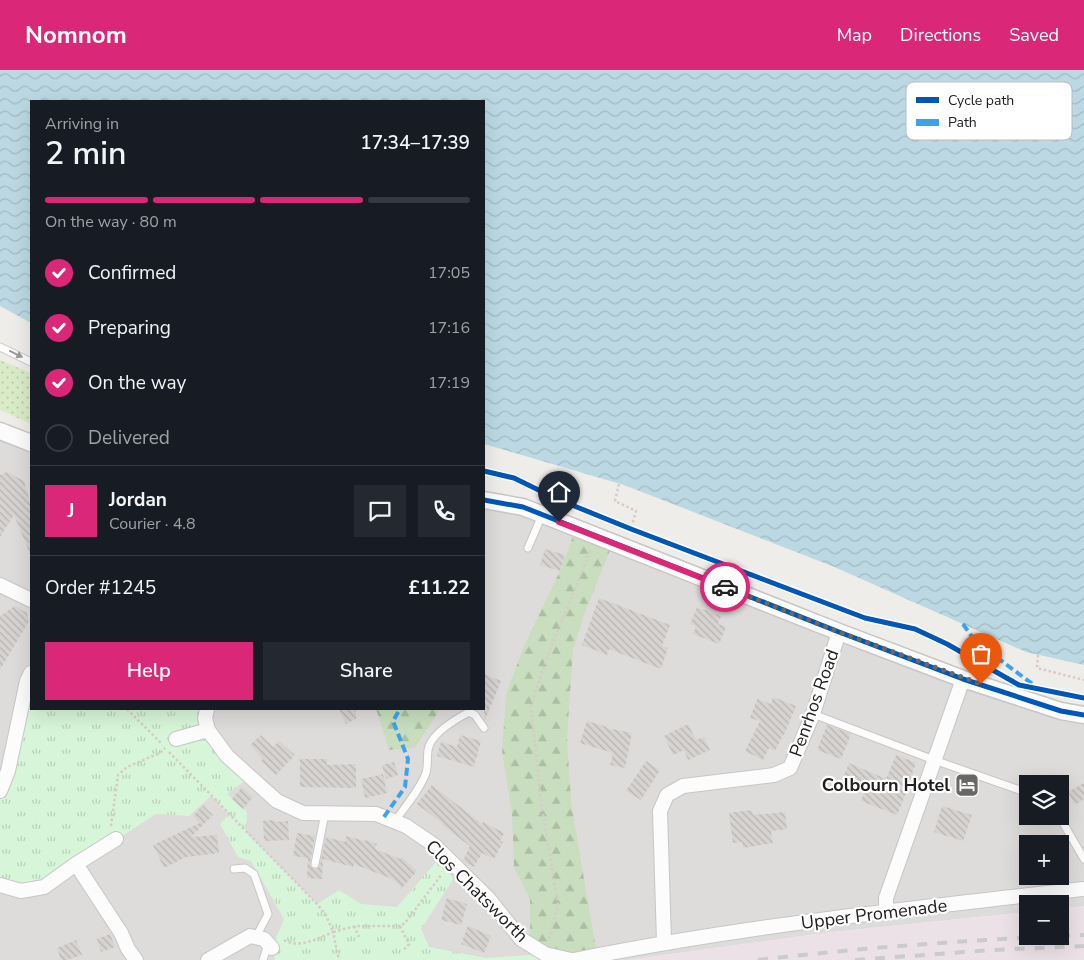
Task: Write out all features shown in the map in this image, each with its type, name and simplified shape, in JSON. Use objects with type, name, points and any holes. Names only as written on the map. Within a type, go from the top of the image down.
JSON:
[{"type":"street","points":[[0,431],[30,443]]},
{"type":"street","points":[[485,500],[523,507],[839,632],[963,678],[1061,711],[1084,716]]},
{"type":"street","points":[[0,585],[30,600]]},
{"type":"street","name":"Penrhos Road","points":[[664,942],[660,811],[667,795],[684,786],[774,775],[790,768],[813,714],[839,632]]},
{"type":"street","points":[[0,791],[4,769],[30,675]]},
{"type":"street","points":[[886,911],[886,898],[963,678]]},
{"type":"street","points":[[171,744],[208,730],[205,718],[207,710]]},
{"type":"street","name":"Clos Chatsworth","points":[[208,730],[227,756],[277,801],[303,813],[376,814],[406,826],[434,845],[488,898],[521,939],[545,954],[572,960],[664,942]]},
{"type":"street","points":[[0,885],[21,891],[44,887],[116,839]]},
{"type":"street","points":[[76,864],[121,933],[128,949],[136,960]]},
{"type":"street","name":"Upper Promenade","points":[[664,942],[886,911],[1084,890]]},
{"type":"street","points":[[208,960],[250,936],[265,942]]},
{"type":"lane","points":[[0,347],[30,362]]},
{"type":"lane","points":[[528,548],[542,515]]},
{"type":"lane","points":[[394,822],[415,794],[426,772],[428,748],[433,739],[457,718],[469,712],[475,714],[484,728]]},
{"type":"lane","points":[[813,714],[1019,790]]},
{"type":"lane","points":[[315,864],[325,813]]},
{"type":"lane","points":[[1064,825],[1084,859]]},
{"type":"lane","points":[[234,869],[245,868],[254,874],[268,914],[263,960]]},
{"type":"path","points":[[619,484],[615,501],[636,511],[630,529]]},
{"type":"path","points":[[621,525],[639,532]]},
{"type":"path","points":[[545,954],[558,905],[541,802],[531,705],[549,652],[596,536]]},
{"type":"path","points":[[1038,655],[1037,668],[1084,680]]},
{"type":"path","points":[[129,710],[171,744],[229,816],[317,904],[326,915],[333,932],[339,960]]},
{"type":"path","points":[[116,839],[111,825],[118,775],[127,766],[160,752],[171,744]]},
{"type":"path","points":[[265,942],[278,936],[291,944],[309,942],[354,926],[400,926],[405,923],[451,863]]},
{"type":"path","points":[[354,926],[358,937]]},
{"type":"path","points":[[400,926],[409,944],[404,949]]},
{"type":"shaded area","points":[[0,432],[30,445],[30,710],[485,710],[485,500],[1084,715],[1084,906],[1069,908],[1069,895],[1019,895],[1019,913],[832,932],[628,960],[0,960]]},
{"type":"shaded area","points":[[1084,906],[1084,960],[628,960],[832,932],[1019,913],[1019,945],[1069,945],[1069,908]]},
{"type":"green space","points":[[0,360],[30,373],[30,424],[0,410]]},
{"type":"green space","points":[[576,528],[613,543],[584,615],[573,650],[567,738],[571,802],[597,955],[545,954],[530,937],[530,899],[514,867],[512,813],[502,752],[506,694],[524,646],[560,571]]},
{"type":"green space","points":[[30,677],[30,710],[209,710],[208,730],[250,777],[227,794],[247,812],[246,832],[317,904],[339,890],[361,904],[397,907],[436,862],[454,878],[421,929],[429,947],[486,958],[545,954],[557,960],[275,960],[272,948],[284,919],[251,861],[238,857],[220,824],[229,815],[211,796],[189,816],[156,814],[44,887],[21,891],[0,879],[0,791]]},
{"type":"green space","points":[[376,710],[439,710],[415,748],[389,750]]},
{"type":"water","points":[[0,70],[1084,70],[1084,665],[1026,652],[832,566],[624,485],[485,444],[485,100],[30,100],[30,322],[0,306]]},
{"type":"building","points":[[7,472],[24,481],[30,502],[30,554],[14,515],[0,537],[0,475]]},
{"type":"building","points":[[545,549],[565,555],[560,571],[540,565]]},
{"type":"building","points":[[599,598],[670,625],[662,646],[668,648],[661,669],[609,649],[607,655],[582,645]]},
{"type":"building","points":[[15,606],[27,613],[29,621],[0,670],[0,616]]},
{"type":"building","points":[[697,607],[721,616],[718,624],[726,627],[719,644],[693,634],[696,626],[690,624]]},
{"type":"building","points":[[485,674],[501,681],[485,720]]},
{"type":"building","points":[[773,697],[796,706],[775,751],[769,748],[763,760],[745,751],[760,721],[750,718],[757,699],[771,704]]},
{"type":"building","points":[[339,710],[356,710],[356,719],[346,724]]},
{"type":"building","points":[[587,721],[606,728],[632,733],[625,768],[610,765],[613,753],[580,743]]},
{"type":"building","points":[[688,724],[696,740],[704,737],[710,750],[688,760],[684,750],[673,755],[664,736]]},
{"type":"building","points":[[827,725],[851,734],[841,759],[817,750]]},
{"type":"building","points":[[261,735],[273,747],[279,741],[295,755],[276,775],[261,761],[263,759],[250,745]]},
{"type":"building","points":[[460,735],[481,741],[474,767],[437,756],[441,742],[457,747]]},
{"type":"building","points":[[896,755],[916,763],[897,815],[861,801],[866,787],[843,778],[849,763],[886,779]]},
{"type":"building","points":[[300,759],[327,759],[327,765],[356,764],[356,788],[300,787]]},
{"type":"building","points":[[646,761],[660,770],[641,800],[626,791]]},
{"type":"building","points":[[394,762],[398,775],[386,779],[382,765]]},
{"type":"building","points":[[383,774],[387,793],[365,798],[361,779]]},
{"type":"building","points":[[1084,783],[1084,799],[1075,805],[1069,791]]},
{"type":"building","points":[[432,785],[482,824],[483,822],[504,833],[500,841],[503,842],[494,859],[482,853],[474,867],[463,861],[470,846],[417,804]]},
{"type":"building","points":[[242,787],[253,797],[243,809],[232,799]]},
{"type":"building","points":[[203,805],[213,815],[191,837],[217,835],[219,853],[186,857],[164,868],[153,845],[200,823],[193,816]]},
{"type":"building","points":[[942,806],[972,815],[963,841],[934,832]]},
{"type":"building","points":[[752,810],[753,815],[785,812],[787,829],[771,831],[773,843],[743,848],[742,842],[733,843],[729,813]]},
{"type":"building","points":[[274,820],[275,822],[288,821],[289,840],[264,841],[263,821]]},
{"type":"building","points":[[297,833],[315,836],[310,863],[314,869],[317,869],[320,865],[326,837],[345,842],[346,836],[377,844],[375,849],[400,859],[402,857],[417,871],[402,888],[392,879],[354,864],[353,867],[323,859],[322,879],[307,878],[308,858],[293,856]]},
{"type":"building","points":[[447,898],[467,904],[461,925],[441,920]]},
{"type":"building","points":[[468,926],[491,936],[484,953],[461,944]]},
{"type":"building","points":[[110,934],[115,947],[101,952],[97,939]]},
{"type":"building","points":[[76,940],[82,955],[61,960],[57,948]]},
{"type":"railway","points":[[1069,936],[1084,935]]},
{"type":"railway","points":[[758,960],[908,945],[1019,938]]},
{"type":"railway","points":[[855,960],[992,950],[1084,946]]},
{"type":"marked path","points":[[963,624],[975,641],[1035,686]]},
{"type":"marked path","points":[[384,817],[405,787],[408,759],[393,721],[399,710]]},
{"type":"cycle path","points":[[485,471],[514,478],[557,499],[631,529],[865,618],[915,629],[947,644],[1019,685],[1084,698]]},
{"type":"cycle path","points":[[485,500],[523,507],[963,679],[1061,711],[1084,715]]},
{"type":"way so far","points":[[725,587],[839,632],[981,684]]},
{"type":"place","name":"Colbourn Hotel","points":[[967,785]]},
{"type":"route","points":[[559,522],[725,587]]}]
